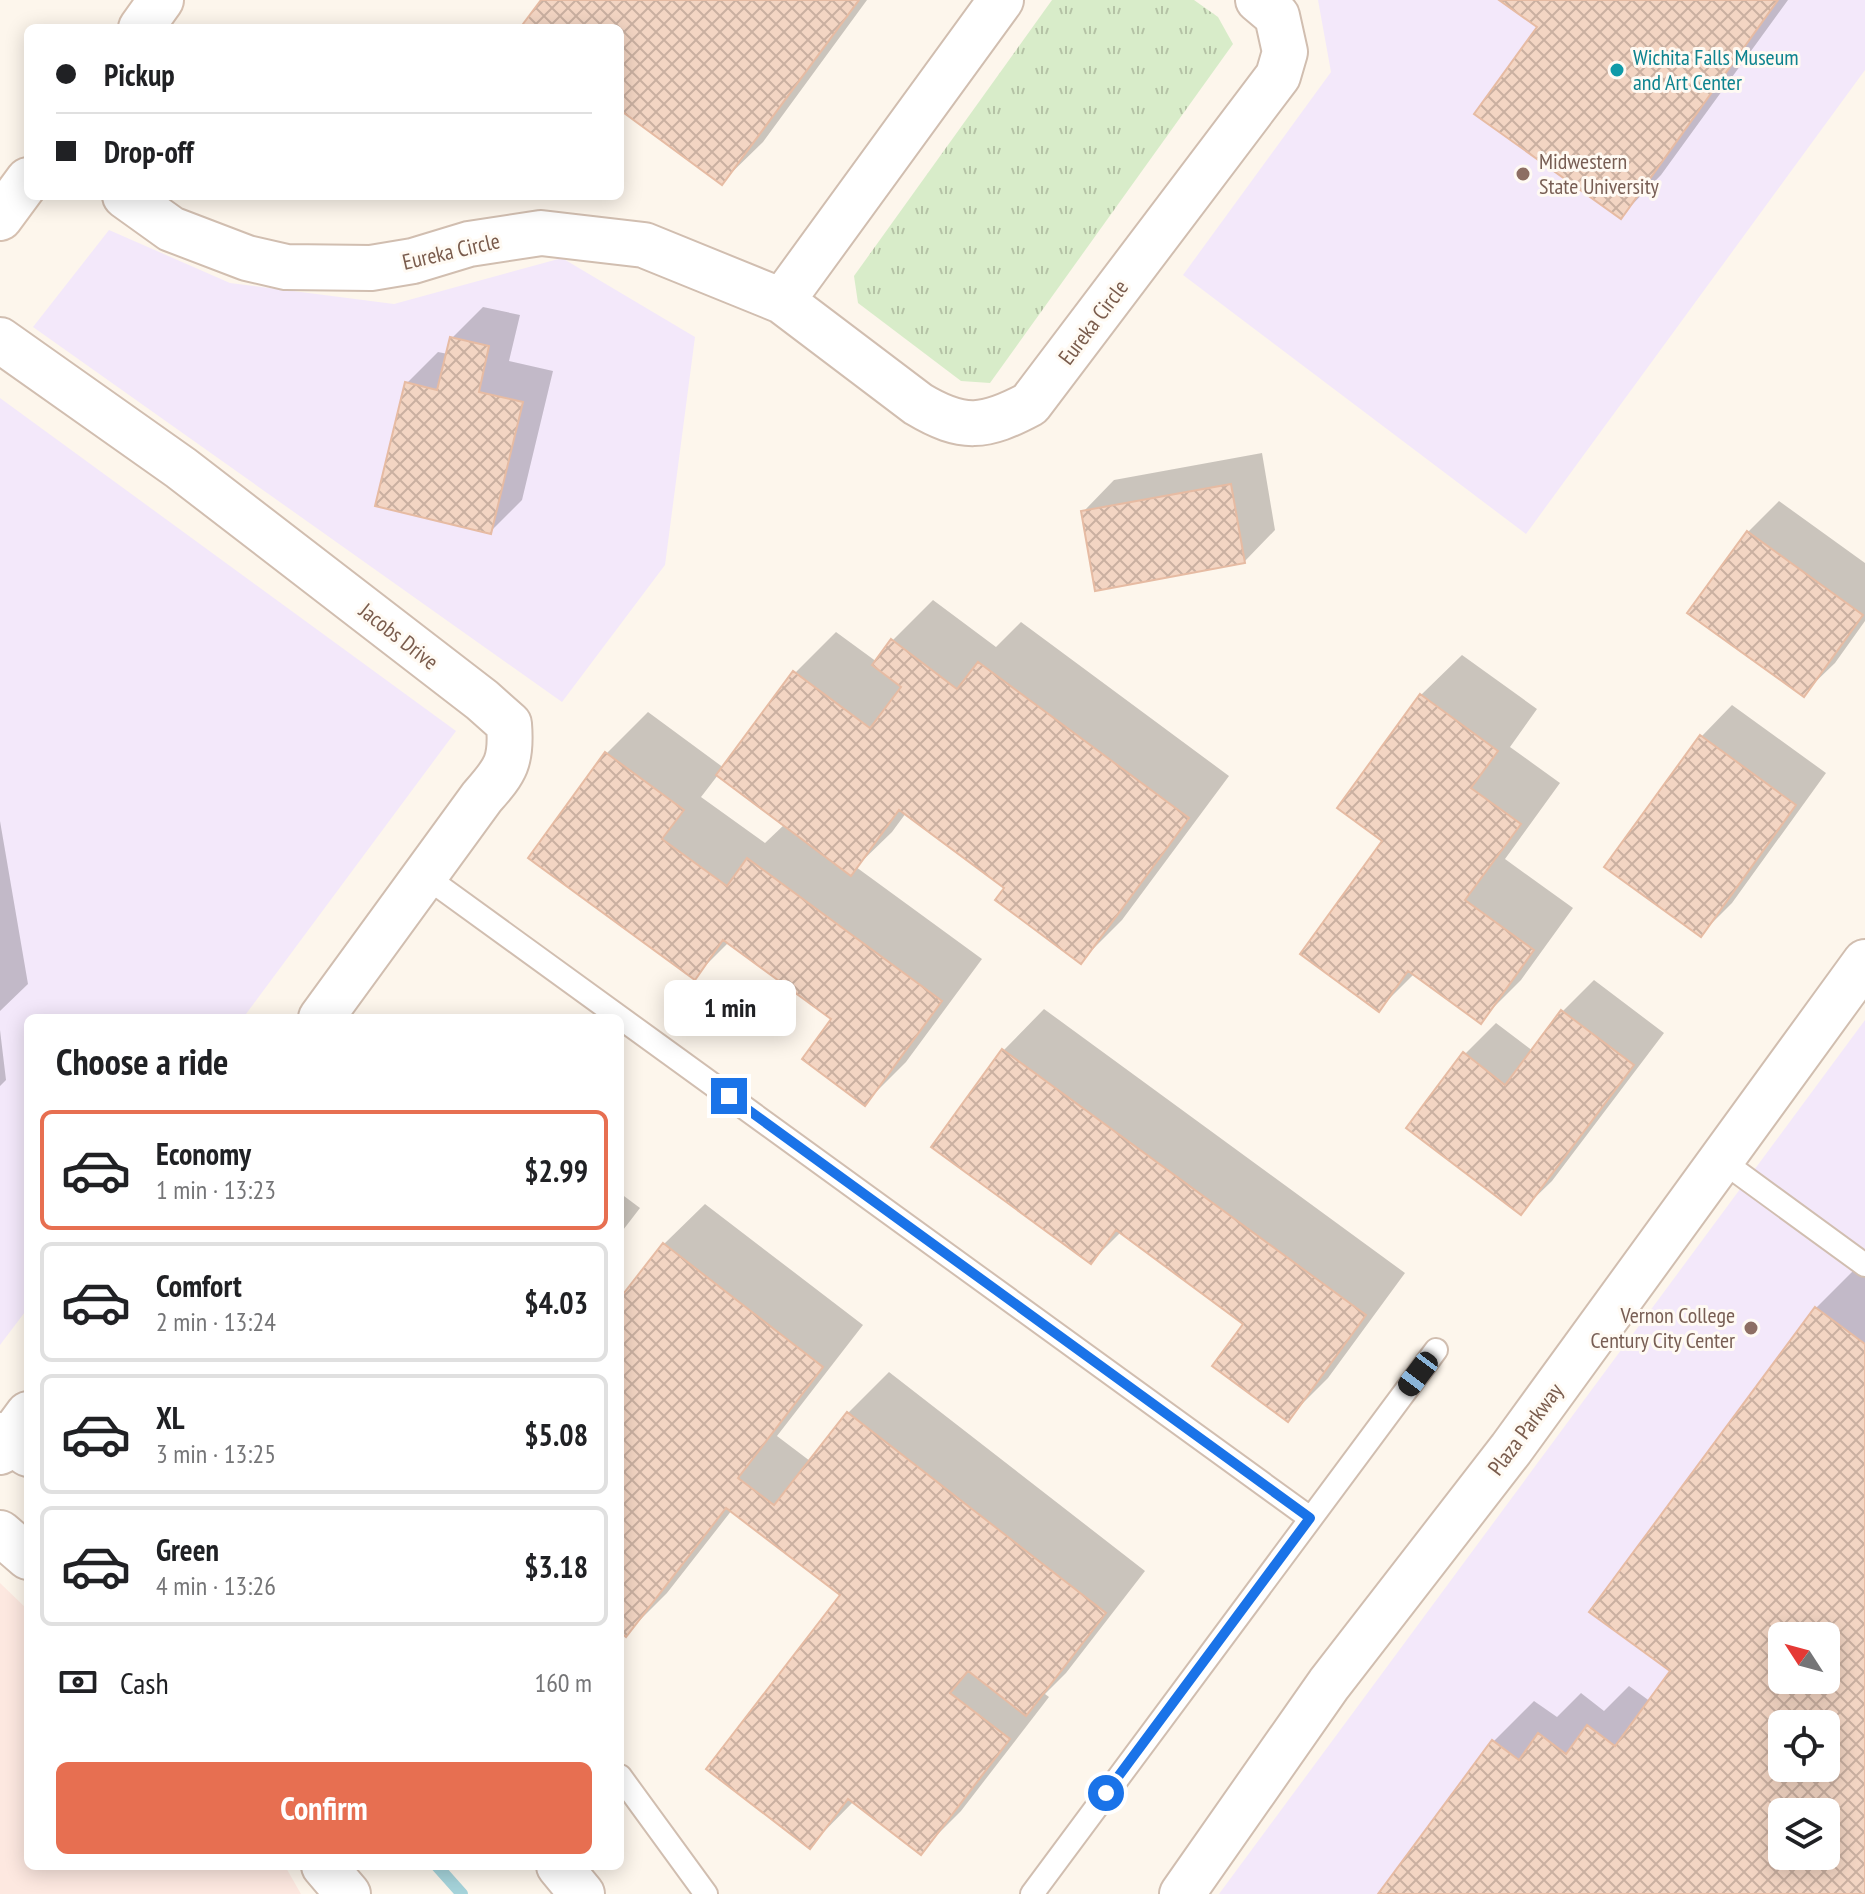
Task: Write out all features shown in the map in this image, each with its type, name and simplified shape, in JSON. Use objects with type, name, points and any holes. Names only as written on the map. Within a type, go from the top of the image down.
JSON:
[{"type":"street","points":[[782,301],[1001,0]]},
{"type":"street","name":"Eureka Circle","points":[[131,200],[171,229],[247,258],[286,267],[371,268],[413,261],[469,244],[541,233],[644,245],[782,301],[942,419],[983,424],[1001,420],[1030,404],[1278,76],[1285,52],[1277,16],[1258,0]]},
{"type":"street","points":[[0,218],[24,185]]},
{"type":"street","name":"Jacobs Drive","points":[[0,340],[181,468],[509,724],[511,750],[504,772],[482,797],[324,1014]]},
{"type":"street","name":"Plaza Parkway","points":[[1182,1894],[1329,1684],[1511,1449],[1865,962]]},
{"type":"street","points":[[0,1533],[24,1554]]},
{"type":"street","points":[[327,1870],[348,1894]]},
{"type":"street","points":[[562,1870],[582,1894]]},
{"type":"lane","points":[[425,876],[615,1014]]},
{"type":"lane","points":[[624,1020],[1310,1518]]},
{"type":"lane","points":[[1721,1160],[1865,1265]]},
{"type":"lane","points":[[1032,1894],[1436,1350]]},
{"type":"lane","points":[[624,1781],[706,1894]]},
{"type":"shaded area","name":"Midwestern State University","points":[[1318,0],[1865,0],[1865,70],[1526,534],[1183,275],[1331,72]]},
{"type":"shaded area","points":[[109,230],[230,283],[394,304],[562,258],[695,337],[665,565],[562,702],[33,327]]},
{"type":"shaded area","points":[[0,398],[456,731],[246,1014],[24,1014],[24,1313],[0,1345]]},
{"type":"shaded area","name":"Vernon College Century City Center","points":[[1865,1020],[1865,1894],[1219,1894]]},
{"type":"shaded area","points":[[0,1583],[24,1606],[24,1870],[287,1870],[301,1894],[0,1894]]},
{"type":"green space","points":[[1052,0],[1194,0],[1218,17],[1233,44],[990,383],[961,381],[858,303],[854,276]]},
{"type":"building","points":[[541,0],[859,0],[722,185],[624,113],[624,24],[523,24]]},
{"type":"building","name":"Wichita Falls Museum and Art Center","points":[[1499,0],[1778,0],[1621,219],[1474,114],[1537,27]]},
{"type":"building","points":[[450,337],[489,346],[479,392],[523,402],[491,534],[375,506],[405,382],[437,390]]},
{"type":"building","points":[[1231,484],[1245,563],[1095,591],[1081,511]]},
{"type":"building","points":[[1747,531],[1863,615],[1804,697],[1687,613]]},
{"type":"building","points":[[891,639],[957,689],[978,662],[1189,818],[1081,964],[995,900],[1004,888],[899,810],[851,876],[716,775],[793,671],[870,728],[901,687],[872,665]]},
{"type":"building","points":[[1420,694],[1498,751],[1471,788],[1521,824],[1465,900],[1534,950],[1481,1024],[1408,971],[1379,1012],[1300,954],[1382,841],[1337,808]]},
{"type":"building","points":[[1700,735],[1796,805],[1701,937],[1604,867]]},
{"type":"building","points":[[605,752],[684,810],[662,839],[727,886],[747,858],[942,1001],[865,1106],[802,1059],[831,1019],[723,940],[695,980],[528,858]]},
{"type":"building","points":[[1561,1010],[1634,1065],[1521,1215],[1406,1128],[1463,1052],[1505,1085]]},
{"type":"building","points":[[1002,1049],[1366,1315],[1288,1422],[1212,1366],[1243,1324],[1116,1230],[1091,1264],[931,1147]]},
{"type":"building","points":[[663,1243],[823,1367],[738,1478],[774,1505],[847,1412],[1106,1613],[1026,1716],[968,1671],[950,1693],[1010,1739],[921,1855],[848,1799],[810,1849],[706,1769],[840,1595],[726,1508],[626,1637],[624,1635],[624,1293]]},
{"type":"building","points":[[1815,1307],[1865,1344],[1865,1894],[1378,1894],[1492,1740],[1519,1760],[1538,1733],[1566,1754],[1587,1725],[1615,1746],[1670,1671],[1589,1612]]},
{"type":"waterway","points":[[441,1870],[462,1894]]},
{"type":"place","name":"Wichita Falls Museum and Art Center","points":[[1617,70]]},
{"type":"place","name":"Midwestern State University","points":[[1523,174]]},
{"type":"place","name":"Vernon College Century City Center","points":[[1751,1328]]},
{"type":"route","points":[[729,1096],[1310,1518],[1106,1793]]}]
